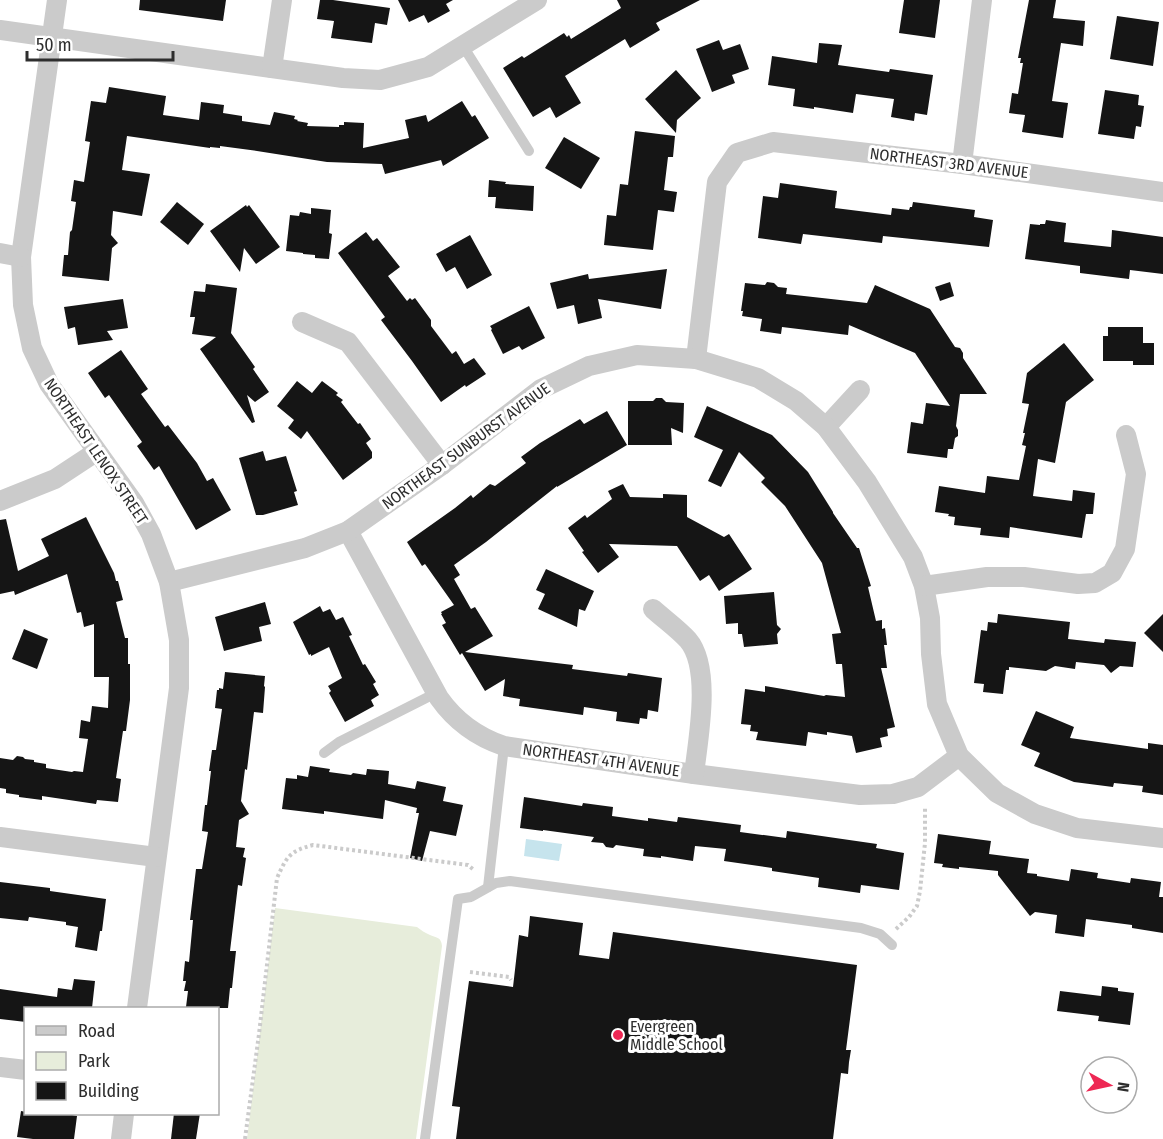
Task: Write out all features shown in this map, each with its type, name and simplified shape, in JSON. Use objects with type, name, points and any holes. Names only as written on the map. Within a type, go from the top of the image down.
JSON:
[{"type":"street","name":"NORTHEAST LENOX STREET","points":[[57,0],[21,257],[23,305],[32,348],[49,384],[134,503],[151,534],[169,582],[179,640],[179,688],[137,1007]]},
{"type":"street","points":[[272,68],[282,0]]},
{"type":"street","points":[[0,30],[343,78],[380,80],[428,67],[537,0]]},
{"type":"street","points":[[962,164],[982,0]]},
{"type":"street","name":"NORTHEAST 3RD AVENUE","points":[[696,359],[717,182],[737,153],[773,142],[962,164],[1163,192]]},
{"type":"street","points":[[0,253],[21,257]]},
{"type":"street","points":[[302,322],[348,342],[442,465]]},
{"type":"street","name":"NORTHEAST SUNBURST AVENUE","points":[[169,582],[305,548],[348,531],[442,465],[541,389],[589,366],[638,355],[696,359],[758,378],[796,401],[826,427],[867,482],[913,557],[924,586],[930,618],[931,654],[937,704],[960,756],[997,793],[1035,814],[1077,828],[1163,838]]},
{"type":"street","points":[[826,427],[860,390]]},
{"type":"street","points":[[924,586],[987,577],[1024,577],[1078,584],[1095,583],[1112,573],[1125,549],[1136,474],[1126,435]]},
{"type":"street","points":[[0,501],[55,479],[96,452]]},
{"type":"street","name":"NORTHEAST 4TH AVENUE","points":[[348,531],[436,693],[449,712],[478,736],[504,746],[694,774],[860,795],[893,794],[918,787],[960,756]]},
{"type":"street","points":[[653,609],[689,642],[700,665],[702,708],[694,774]]},
{"type":"street","points":[[0,837],[156,858]]},
{"type":"street","points":[[0,1067],[24,1070]]},
{"type":"street","points":[[121,1139],[124,1115]]},
{"type":"lane","points":[[463,46],[529,151]]},
{"type":"lane","points":[[324,753],[339,742],[436,693]]},
{"type":"lane","points":[[488,887],[504,746]]},
{"type":"lane","points":[[425,1139],[458,899],[471,897],[496,883],[510,881],[861,928],[880,934],[892,945]]},
{"type":"path","points":[[896,929],[917,906],[926,843],[925,808]]},
{"type":"path","points":[[245,1139],[277,878],[288,856],[299,848],[314,845],[468,865],[474,870]]},
{"type":"path","points":[[470,972],[509,977],[511,980]]},
{"type":"green space","points":[[275,908],[417,927],[441,941],[416,1139],[247,1139]]},
{"type":"water","points":[[526,839],[562,844],[559,861],[524,856]]},
{"type":"building","points":[[140,0],[226,0],[223,21],[139,10]]},
{"type":"building","points":[[320,0],[390,8],[387,25],[375,23],[372,43],[331,38],[334,21],[317,19]]},
{"type":"building","points":[[398,0],[453,0],[446,4],[450,11],[428,23],[424,15],[409,22]]},
{"type":"building","points":[[617,0],[700,0],[656,23],[660,30],[630,48],[625,39],[565,76],[581,103],[556,118],[550,107],[533,117],[503,68],[564,33],[571,39],[621,8]]},
{"type":"building","points":[[904,0],[940,0],[935,38],[899,33]]},
{"type":"building","points":[[1029,0],[1056,0],[1053,18],[1085,21],[1083,46],[1061,43],[1052,101],[1068,103],[1063,138],[1022,132],[1025,115],[1009,113],[1012,93],[1018,94],[1023,63],[1020,63],[1021,58],[1018,58]]},
{"type":"building","points":[[1117,16],[1159,22],[1153,66],[1110,59]]},
{"type":"building","points":[[719,40],[723,50],[740,44],[749,69],[732,75],[735,83],[712,92],[696,49]]},
{"type":"building","points":[[819,43],[842,45],[838,65],[933,75],[927,115],[915,113],[914,121],[891,117],[894,99],[856,94],[853,113],[793,106],[795,89],[768,85],[772,56],[817,63]]},
{"type":"building","points":[[676,70],[701,98],[677,120],[676,133],[645,99]]},
{"type":"building","points":[[109,87],[166,96],[163,115],[199,120],[201,102],[224,105],[223,113],[242,116],[242,121],[270,125],[274,112],[295,116],[294,119],[297,121],[308,123],[307,126],[339,127],[339,125],[344,125],[344,122],[364,123],[363,148],[409,138],[405,120],[426,115],[428,122],[462,101],[472,117],[475,115],[489,138],[443,166],[441,160],[385,174],[382,164],[327,162],[220,146],[220,148],[210,148],[127,136],[122,170],[150,174],[142,216],[113,211],[111,235],[118,243],[112,248],[109,281],[62,276],[64,255],[68,255],[76,202],[71,201],[74,180],[84,182],[90,142],[85,141],[91,101],[106,103]]},
{"type":"building","points":[[1105,90],[1139,95],[1138,105],[1144,106],[1141,127],[1136,126],[1134,139],[1098,134]]},
{"type":"building","points":[[635,131],[675,136],[673,157],[668,157],[664,190],[677,192],[674,212],[658,210],[653,250],[604,245],[607,215],[616,216],[620,184],[628,185]]},
{"type":"building","points":[[564,137],[600,158],[581,189],[545,168]]},
{"type":"building","points":[[489,180],[506,182],[505,184],[534,186],[533,211],[495,208],[496,197],[488,197]]},
{"type":"building","points":[[780,183],[837,191],[835,208],[891,215],[892,208],[909,210],[913,202],[975,210],[974,217],[993,220],[989,247],[883,236],[882,243],[803,234],[801,244],[758,238],[763,196],[778,198]]},
{"type":"building","points":[[177,202],[204,224],[188,245],[160,222]]},
{"type":"building","points":[[246,205],[247,207],[249,205],[280,247],[256,264],[244,248],[240,272],[210,231]]},
{"type":"building","points":[[311,208],[331,210],[329,233],[332,234],[329,259],[286,251],[290,215],[299,216],[300,212],[311,214]]},
{"type":"building","points":[[1046,220],[1066,223],[1064,242],[1111,247],[1112,230],[1163,237],[1163,274],[1130,270],[1129,279],[1080,273],[1080,266],[1025,259],[1030,224],[1045,224]]},
{"type":"building","points":[[366,232],[373,241],[377,238],[400,267],[388,276],[407,301],[415,298],[431,320],[431,326],[452,354],[456,351],[464,364],[474,358],[486,374],[441,402],[381,320],[385,317],[338,253]]},
{"type":"building","points":[[470,235],[492,275],[467,289],[455,267],[446,272],[436,254]]},
{"type":"building","points":[[667,269],[661,309],[598,299],[602,318],[578,324],[574,305],[557,309],[550,283],[588,274],[589,279]]},
{"type":"building","points":[[767,282],[787,288],[786,294],[867,303],[875,285],[930,309],[955,347],[960,348],[963,358],[987,394],[960,394],[956,426],[958,436],[955,438],[953,449],[948,449],[947,458],[907,453],[911,422],[923,424],[926,403],[950,406],[915,353],[849,325],[848,335],[782,327],[781,334],[760,331],[762,319],[742,316],[745,283],[765,285]]},
{"type":"building","points":[[950,282],[954,296],[940,301],[935,287]]},
{"type":"building","points":[[206,284],[237,288],[231,333],[269,392],[255,402],[247,395],[255,422],[252,423],[200,349],[216,337],[192,334],[195,317],[190,317],[194,291],[205,292]]},
{"type":"building","points":[[123,299],[128,328],[107,331],[113,340],[78,345],[75,327],[68,329],[64,307]]},
{"type":"building","points":[[529,306],[545,338],[522,350],[519,346],[503,354],[490,326]]},
{"type":"building","points":[[1108,327],[1143,327],[1143,343],[1154,343],[1154,365],[1133,365],[1133,361],[1103,361],[1103,336],[1108,336]]},
{"type":"building","points":[[1064,343],[1094,380],[1066,402],[1055,463],[1038,459],[1033,496],[1072,501],[1073,490],[1095,493],[1093,514],[1086,514],[1082,538],[1010,527],[1009,538],[980,535],[981,528],[954,525],[955,517],[935,512],[939,486],[985,493],[987,476],[1019,480],[1026,446],[1022,445],[1029,404],[1022,403],[1027,373]]},
{"type":"building","points":[[121,350],[148,389],[141,394],[165,427],[168,425],[197,463],[207,481],[213,478],[231,510],[196,530],[159,466],[154,470],[137,446],[142,442],[109,395],[105,398],[88,373]]},
{"type":"building","points":[[297,381],[312,393],[322,381],[338,393],[336,395],[343,400],[341,402],[371,439],[366,443],[372,452],[372,458],[343,480],[307,431],[301,439],[288,428],[294,420],[277,406]]},
{"type":"building","points":[[656,398],[662,398],[666,402],[684,403],[683,433],[671,428],[672,445],[628,445],[628,401],[653,401]]},
{"type":"building","points":[[707,406],[772,435],[808,472],[833,513],[859,548],[871,586],[868,587],[876,621],[882,620],[887,645],[884,645],[887,668],[881,668],[895,727],[887,729],[888,736],[880,738],[882,747],[856,753],[852,736],[827,732],[827,735],[808,732],[806,746],[756,740],[758,732],[750,731],[751,725],[741,724],[745,689],[765,692],[765,686],[824,696],[845,697],[842,664],[836,664],[832,634],[841,633],[822,563],[785,506],[761,482],[765,478],[739,452],[721,487],[708,481],[723,450],[694,437]]},
{"type":"building","points":[[607,411],[627,445],[557,486],[454,565],[460,575],[454,579],[471,609],[475,607],[493,636],[465,652],[573,665],[572,669],[662,678],[658,712],[648,710],[647,719],[640,718],[639,724],[616,721],[617,712],[584,707],[583,715],[519,706],[520,699],[503,696],[505,679],[485,691],[442,625],[446,623],[441,612],[454,605],[425,564],[422,566],[407,542],[471,495],[473,498],[490,484],[495,486],[526,463],[521,457],[540,443],[580,419],[584,424]]},
{"type":"building","points":[[263,451],[266,461],[286,456],[297,491],[294,492],[298,505],[256,515],[239,458]]},
{"type":"building","points":[[623,484],[630,497],[663,498],[663,494],[687,495],[687,517],[724,537],[729,534],[752,569],[719,591],[709,575],[700,581],[677,546],[609,544],[619,557],[598,573],[568,528],[585,515],[587,518],[612,499],[608,491]]},
{"type":"building","points":[[86,517],[118,581],[123,600],[116,602],[125,638],[128,638],[130,700],[116,778],[121,779],[118,802],[97,800],[96,804],[42,796],[42,800],[19,797],[19,795],[6,793],[6,789],[0,788],[0,758],[13,760],[17,756],[23,757],[46,764],[46,768],[83,772],[88,739],[79,738],[81,720],[90,722],[92,706],[108,708],[109,677],[94,677],[94,624],[84,627],[81,612],[77,613],[67,574],[15,595],[14,591],[0,594],[0,520],[6,519],[18,571],[49,556],[41,539]]},
{"type":"building","points":[[546,569],[594,591],[585,611],[579,609],[577,627],[538,609],[545,594],[536,590]]},
{"type":"building","points":[[774,592],[777,625],[781,629],[777,634],[778,644],[744,647],[742,634],[738,634],[738,623],[726,624],[724,596]]},
{"type":"building","points":[[265,602],[271,624],[259,627],[262,641],[224,651],[215,617]]},
{"type":"building","points":[[320,606],[323,612],[330,609],[336,620],[343,617],[363,665],[365,664],[376,682],[373,684],[379,695],[371,700],[374,706],[345,722],[329,693],[331,691],[328,686],[342,678],[329,647],[309,655],[293,622]]},
{"type":"building","points":[[998,614],[1070,622],[1068,639],[1104,643],[1105,639],[1136,642],[1133,667],[1120,666],[1111,673],[1104,665],[1076,662],[1075,669],[1055,666],[1046,671],[1009,667],[1009,670],[1006,670],[1003,694],[983,692],[984,684],[974,683],[981,630],[987,631],[988,622],[997,623]]},
{"type":"building","points":[[1163,614],[1163,652],[1144,633]]},
{"type":"building","points":[[24,629],[48,639],[37,669],[12,659]]},
{"type":"building","points":[[225,672],[265,676],[263,713],[254,712],[241,801],[249,814],[239,820],[236,847],[245,848],[243,857],[246,858],[242,886],[238,885],[230,951],[236,951],[228,1008],[186,1007],[188,991],[184,991],[186,981],[183,981],[185,961],[189,962],[193,920],[190,920],[196,869],[202,869],[208,832],[202,831],[212,750],[216,750],[222,709],[215,708],[217,690],[223,689]]},
{"type":"building","points":[[1036,711],[1074,727],[1070,738],[1148,749],[1148,743],[1163,745],[1163,795],[1142,792],[1143,786],[1114,783],[1113,787],[1074,782],[1034,766],[1040,753],[1021,745]]},
{"type":"building","points":[[310,766],[351,775],[353,773],[366,775],[367,769],[389,771],[388,784],[415,789],[417,781],[446,787],[443,801],[463,805],[456,836],[430,831],[422,861],[410,858],[419,813],[416,813],[417,808],[385,800],[383,819],[324,811],[324,814],[282,809],[286,778],[297,779],[297,775],[308,777]]},
{"type":"building","points":[[524,797],[582,806],[583,803],[613,807],[612,816],[648,821],[648,818],[677,822],[678,817],[741,825],[740,832],[786,838],[787,831],[877,844],[876,848],[904,853],[899,890],[861,885],[860,893],[818,887],[819,878],[724,861],[726,849],[695,846],[693,861],[661,856],[661,858],[643,856],[644,849],[616,845],[613,848],[606,847],[603,843],[591,842],[594,837],[520,828]]},
{"type":"building","points":[[938,834],[991,841],[989,854],[1029,859],[1027,873],[1037,874],[1037,876],[1069,881],[1071,869],[1098,873],[1097,878],[1130,883],[1131,878],[1161,882],[1159,897],[1163,897],[1163,933],[1132,928],[1132,925],[1086,919],[1084,937],[1055,933],[1057,915],[1035,912],[1030,916],[998,875],[998,871],[942,867],[943,864],[934,863]]},
{"type":"building","points":[[0,882],[50,888],[50,891],[106,899],[97,951],[75,947],[78,927],[66,925],[66,922],[29,917],[28,921],[0,918]]},
{"type":"building","points":[[530,916],[583,923],[579,955],[609,959],[613,932],[857,965],[846,1050],[851,1050],[848,1074],[841,1073],[833,1139],[456,1139],[460,1107],[452,1106],[469,981],[513,987],[519,935],[528,937]]},
{"type":"building","points":[[74,979],[95,981],[92,1007],[24,1007],[24,1022],[0,1019],[0,989],[57,997],[58,988],[72,990]]},
{"type":"building","points":[[1102,986],[1134,993],[1130,1025],[1098,1021],[1099,1016],[1057,1011],[1060,991],[1101,996]]},
{"type":"building","points":[[21,1111],[24,1112],[24,1115],[77,1116],[74,1139],[17,1137]]},
{"type":"building","points":[[174,1115],[200,1115],[196,1139],[171,1139]]},
{"type":"place","name":"Evergreen Middle School","points":[[618,1035]]}]
